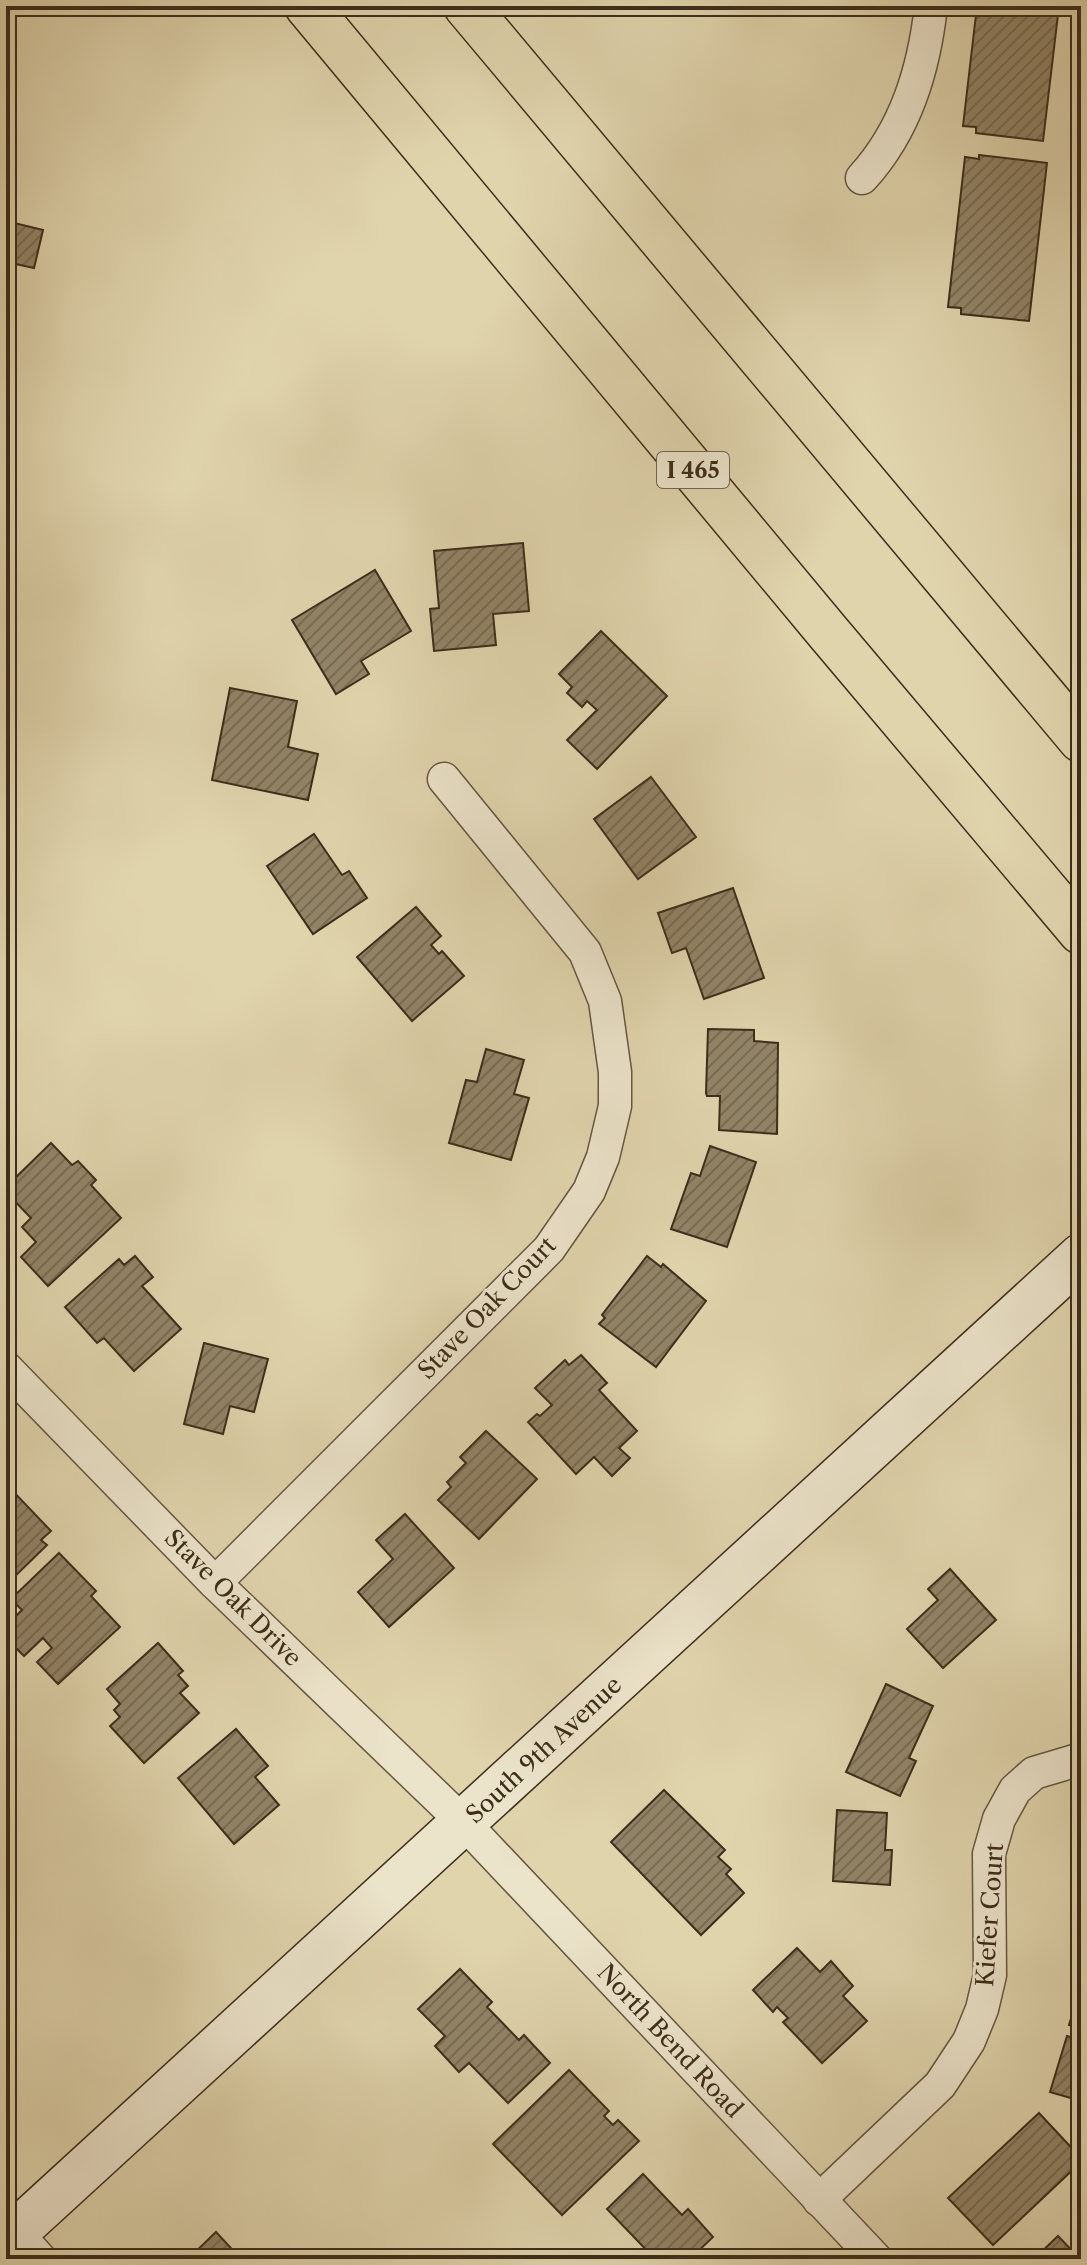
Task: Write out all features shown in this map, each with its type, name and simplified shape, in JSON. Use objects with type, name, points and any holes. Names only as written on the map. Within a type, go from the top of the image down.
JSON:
[{"type":"highway","name":"I 465","points":[[307,6],[806,607],[1081,932]]},
{"type":"highway","points":[[466,6],[1081,740]]},
{"type":"street","points":[[862,178],[896,131],[913,94],[925,49],[931,6]]},
{"type":"street","name":"Stave Oak Court","points":[[215,1583],[549,1249],[589,1191],[603,1157],[615,1106],[615,1072],[605,1001],[585,952],[444,779]]},
{"type":"street","name":"South 9th Avenue","points":[[21,2244],[464,1823],[1081,1256]]},
{"type":"street","name":"Stave Oak Drive","points":[[6,1368],[215,1583],[464,1823]]},
{"type":"street","name":"Kiefer Court","points":[[819,2200],[940,2085],[969,2041],[982,2009],[990,1975],[989,1854],[999,1819],[1015,1790],[1034,1773],[1081,1759]]},
{"type":"street","name":"North Bend Road","points":[[464,1823],[876,2259]]},
{"type":"building","points":[[977,6],[1059,6],[1043,141],[976,133],[976,127],[963,126]]},
{"type":"building","points":[[979,155],[1047,163],[1029,321],[961,314],[961,308],[948,307],[965,157],[979,159]]},
{"type":"building","points":[[6,221],[43,230],[34,268],[11,263],[6,283]]},
{"type":"building","points":[[523,543],[529,611],[493,614],[496,645],[434,651],[430,609],[439,608],[434,551]]},
{"type":"building","points":[[375,570],[411,631],[361,661],[369,674],[336,694],[292,620]]},
{"type":"building","points":[[601,631],[667,696],[597,769],[567,740],[597,710],[587,701],[582,707],[567,693],[572,687],[559,674]]},
{"type":"building","points":[[230,688],[297,701],[288,747],[318,754],[308,800],[212,780]]},
{"type":"building","points":[[651,777],[696,837],[638,879],[594,819]]},
{"type":"building","points":[[314,834],[342,875],[349,871],[367,898],[313,934],[267,866]]},
{"type":"building","points":[[733,888],[764,978],[704,999],[686,948],[672,953],[658,913]]},
{"type":"building","points":[[416,907],[441,936],[431,945],[439,954],[442,951],[464,976],[412,1021],[357,957]]},
{"type":"building","points":[[708,1029],[754,1030],[754,1041],[778,1043],[777,1134],[719,1130],[720,1096],[707,1096],[706,1093]]},
{"type":"building","points":[[486,1049],[524,1060],[514,1094],[529,1098],[511,1160],[449,1143],[466,1080],[477,1082]]},
{"type":"building","points":[[51,1143],[72,1165],[78,1161],[96,1180],[91,1185],[121,1218],[48,1286],[21,1257],[36,1242],[22,1227],[31,1218],[6,1192],[6,1187]]},
{"type":"building","points":[[710,1146],[756,1162],[727,1247],[671,1229],[691,1173],[700,1176]]},
{"type":"building","points":[[135,1256],[153,1277],[142,1286],[181,1329],[134,1371],[104,1338],[97,1343],[65,1307],[119,1259],[124,1265]]},
{"type":"building","points":[[647,1256],[661,1267],[663,1264],[706,1301],[656,1367],[599,1324],[605,1318],[602,1315]]},
{"type":"building","points":[[204,1343],[268,1359],[254,1412],[230,1406],[223,1434],[184,1424]]},
{"type":"building","points":[[581,1355],[607,1383],[599,1390],[637,1431],[619,1448],[630,1458],[612,1476],[594,1457],[576,1474],[528,1422],[552,1405],[535,1388],[565,1360],[569,1365]]},
{"type":"building","points":[[486,1431],[537,1479],[479,1539],[438,1500],[451,1487],[447,1482],[466,1463],[460,1457]]},
{"type":"building","points":[[6,1484],[51,1531],[41,1540],[47,1545],[6,1585]]},
{"type":"building","points":[[405,1514],[454,1568],[389,1627],[358,1592],[393,1559],[376,1540]]},
{"type":"building","points":[[59,1553],[96,1591],[91,1596],[120,1627],[58,1684],[37,1662],[52,1648],[43,1638],[24,1656],[6,1638],[6,1626],[22,1610],[11,1599]]},
{"type":"building","points":[[950,1569],[996,1620],[943,1668],[907,1629],[938,1600],[928,1589]]},
{"type":"building","points":[[158,1643],[183,1671],[178,1675],[188,1686],[180,1693],[199,1713],[144,1763],[110,1726],[120,1717],[114,1710],[120,1704],[107,1689]]},
{"type":"building","points":[[886,1684],[933,1706],[909,1758],[916,1761],[900,1796],[846,1772]]},
{"type":"building","points":[[236,1729],[268,1766],[255,1777],[279,1805],[234,1844],[178,1778]]},
{"type":"building","points":[[664,1790],[725,1850],[718,1857],[731,1869],[726,1874],[744,1893],[701,1935],[611,1842]]},
{"type":"building","points":[[837,1810],[887,1813],[885,1850],[892,1850],[890,1885],[833,1881]]},
{"type":"building","points":[[797,1948],[820,1972],[831,1961],[853,1986],[843,1996],[867,2021],[822,2063],[783,2022],[788,2018],[777,2007],[773,2012],[753,1990]]},
{"type":"building","points":[[460,1969],[492,2002],[487,2007],[519,2040],[524,2035],[550,2063],[508,2103],[469,2063],[459,2072],[435,2046],[445,2036],[418,2009]]},
{"type":"building","points":[[1079,1992],[1081,2101],[1050,2092],[1067,2036],[1074,2038],[1077,2027],[1069,2025]]},
{"type":"building","points":[[569,2070],[609,2111],[604,2116],[613,2125],[618,2120],[639,2141],[562,2215],[493,2144]]},
{"type":"building","points":[[1039,2113],[1081,2158],[1081,2162],[993,2245],[948,2198]]},
{"type":"building","points":[[643,2174],[682,2215],[688,2209],[713,2237],[690,2259],[655,2259],[607,2209]]},
{"type":"building","points":[[216,2232],[241,2259],[188,2259]]},
{"type":"building","points":[[1058,2236],[1080,2259],[1034,2259]]}]
